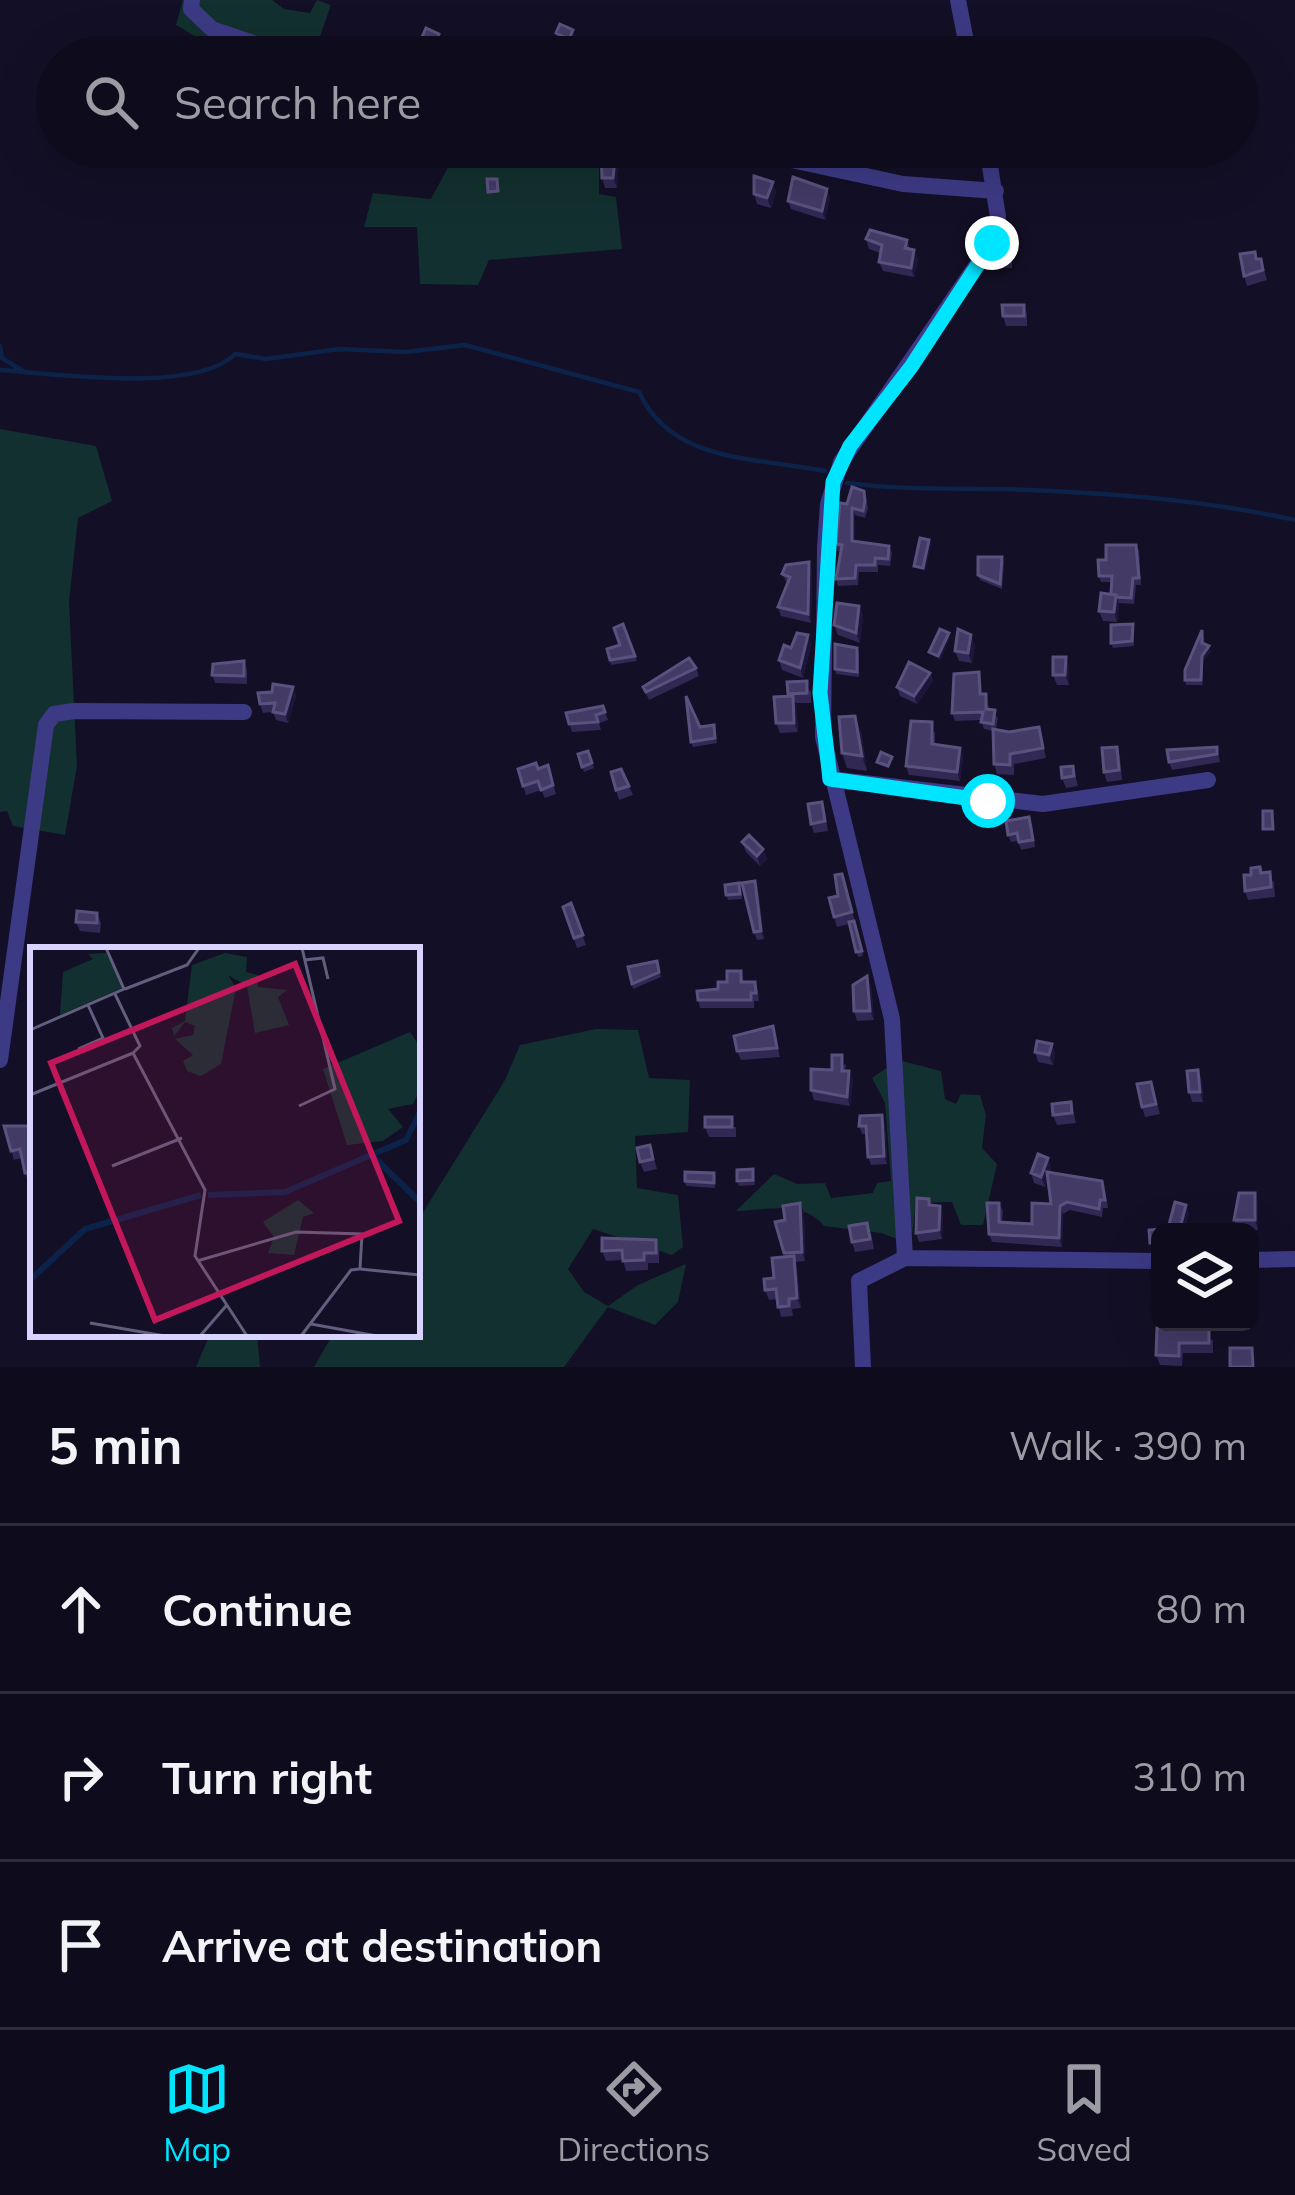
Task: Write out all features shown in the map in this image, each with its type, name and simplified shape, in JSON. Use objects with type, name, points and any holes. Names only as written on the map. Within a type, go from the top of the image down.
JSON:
[{"type":"street","points":[[192,0],[191,9],[212,28],[235,36]]},
{"type":"street","points":[[958,0],[965,36]]},
{"type":"street","points":[[829,168],[904,184],[996,190]]},
{"type":"street","points":[[905,1258],[892,1019],[830,779],[820,693],[833,482],[850,446],[911,367],[992,243],[996,190],[991,168]]},
{"type":"street","points":[[0,1060],[46,724],[54,714],[74,711],[244,712]]},
{"type":"street","points":[[830,779],[1043,803],[1208,780]]},
{"type":"street","points":[[863,1367],[859,1281],[905,1258],[1151,1262]]},
{"type":"street","points":[[1259,1260],[1295,1259]]},
{"type":"green space","points":[[183,0],[272,0],[284,9],[310,13],[317,0],[331,5],[320,36],[195,36],[176,25]]},
{"type":"green space","points":[[448,168],[599,168],[599,194],[616,197],[622,249],[489,260],[478,285],[420,284],[417,227],[364,227],[373,193],[431,199]]},
{"type":"green space","points":[[0,429],[96,446],[112,501],[78,518],[69,602],[77,766],[65,835],[13,826],[7,811],[0,812]]},
{"type":"green space","points":[[596,1029],[638,1030],[649,1078],[690,1080],[688,1132],[635,1136],[637,1188],[678,1195],[683,1247],[672,1255],[593,1229],[568,1269],[584,1292],[608,1306],[638,1285],[686,1264],[678,1302],[655,1325],[608,1307],[564,1367],[314,1367],[331,1337],[420,1337],[420,1217],[505,1080],[520,1045]]},
{"type":"green space","points":[[898,1060],[941,1071],[945,1099],[956,1104],[961,1094],[980,1095],[986,1115],[982,1148],[997,1164],[983,1225],[961,1225],[952,1202],[916,1203],[911,1244],[881,1233],[824,1226],[795,1210],[736,1211],[774,1174],[797,1184],[825,1183],[831,1198],[873,1193],[877,1183],[891,1181],[885,1103],[872,1078]]},
{"type":"green space","points":[[209,1337],[257,1337],[260,1367],[196,1367]]},
{"type":"building","points":[[560,24],[573,30],[570,36],[556,33]]},
{"type":"building","points":[[602,168],[614,168],[613,178],[602,178]]},
{"type":"building","points":[[754,176],[773,182],[767,198],[754,194]]},
{"type":"building","points":[[793,177],[827,189],[822,211],[788,201]]},
{"type":"building","points":[[487,179],[497,179],[498,191],[488,192]]},
{"type":"building","points":[[870,230],[907,240],[905,248],[914,250],[911,268],[879,262],[882,245],[866,239]]},
{"type":"building","points":[[998,242],[1008,242],[1008,258],[993,258]]},
{"type":"building","points":[[1255,252],[1263,270],[1244,276],[1240,254]]},
{"type":"building","points":[[1002,305],[1024,305],[1024,316],[1003,316]]},
{"type":"building","points":[[852,487],[864,491],[865,501],[863,511],[852,508],[852,541],[889,546],[888,559],[856,565],[855,578],[836,579],[842,545],[836,544],[840,503],[847,504]]},
{"type":"building","points":[[920,538],[929,540],[923,568],[914,566]]},
{"type":"building","points":[[1106,545],[1136,545],[1139,578],[1133,578],[1131,598],[1111,594],[1112,576],[1099,576],[1098,560],[1106,560]]},
{"type":"building","points":[[978,557],[1002,557],[1000,584],[978,575]]},
{"type":"building","points":[[809,562],[808,614],[778,607],[790,577],[782,574],[786,565]]},
{"type":"building","points":[[1101,593],[1116,595],[1114,612],[1099,611]]},
{"type":"building","points":[[837,603],[859,606],[856,633],[834,625]]},
{"type":"building","points":[[623,624],[635,656],[610,660],[607,649],[620,645],[614,628]]},
{"type":"building","points":[[1133,624],[1132,641],[1111,643],[1111,625]]},
{"type":"building","points":[[940,629],[949,633],[938,656],[929,652]]},
{"type":"building","points":[[958,629],[971,635],[968,653],[955,651]]},
{"type":"building","points":[[1202,630],[1202,643],[1209,646],[1202,656],[1201,680],[1185,680],[1185,670]]},
{"type":"building","points":[[797,633],[808,635],[800,668],[779,660],[784,645],[791,648]]},
{"type":"building","points":[[835,644],[857,648],[857,672],[835,669]]},
{"type":"building","points":[[1053,657],[1066,657],[1065,675],[1053,675]]},
{"type":"building","points":[[689,658],[696,668],[646,692],[643,687]]},
{"type":"building","points":[[244,661],[244,676],[212,675],[213,664]]},
{"type":"building","points":[[909,662],[930,673],[914,696],[897,687]]},
{"type":"building","points":[[979,672],[986,709],[995,710],[993,724],[981,722],[983,712],[952,713],[954,674]]},
{"type":"building","points":[[807,681],[807,693],[788,694],[787,682]]},
{"type":"building","points":[[273,684],[293,687],[285,714],[273,712],[275,703],[260,704],[258,693],[272,692]]},
{"type":"building","points":[[686,696],[700,727],[714,725],[715,738],[691,742]]},
{"type":"building","points":[[793,696],[794,723],[776,723],[774,697]]},
{"type":"building","points":[[603,706],[605,712],[596,715],[598,722],[569,724],[566,713]]},
{"type":"building","points":[[855,716],[862,756],[842,753],[839,717]]},
{"type":"building","points":[[911,721],[932,722],[932,744],[960,748],[957,772],[906,766]]},
{"type":"building","points":[[1039,727],[1043,748],[1010,754],[1010,765],[994,764],[993,729],[1009,732]]},
{"type":"building","points":[[1117,747],[1119,770],[1104,772],[1102,748]]},
{"type":"building","points":[[1217,747],[1217,754],[1169,762],[1167,750]]},
{"type":"building","points":[[588,751],[592,763],[582,767],[578,754]]},
{"type":"building","points":[[881,752],[892,757],[888,766],[877,762]]},
{"type":"building","points":[[536,763],[538,769],[548,765],[553,785],[541,790],[538,781],[523,786],[518,769]]},
{"type":"building","points":[[1073,766],[1074,776],[1062,778],[1061,767]]},
{"type":"building","points":[[621,769],[629,786],[616,790],[611,772]]},
{"type":"building","points":[[822,802],[825,821],[811,824],[808,804]]},
{"type":"building","points":[[1263,811],[1272,811],[1273,829],[1263,829]]},
{"type":"building","points":[[1029,817],[1033,840],[1019,842],[1017,833],[1008,835],[1006,821]]},
{"type":"building","points":[[749,835],[763,849],[757,856],[742,842]]},
{"type":"building","points":[[1260,867],[1261,873],[1270,872],[1271,887],[1245,891],[1244,875]]},
{"type":"building","points":[[842,874],[852,912],[834,917],[829,898],[838,896],[835,875]]},
{"type":"building","points":[[755,881],[761,931],[754,932],[742,883]]},
{"type":"building","points":[[739,883],[740,894],[726,895],[725,885]]},
{"type":"building","points":[[571,903],[583,935],[574,938],[563,907]]},
{"type":"building","points":[[77,911],[97,913],[97,923],[76,922]]},
{"type":"building","points":[[854,921],[862,951],[856,952],[849,922]]},
{"type":"building","points":[[657,961],[659,972],[632,984],[628,967]]},
{"type":"building","points":[[727,971],[741,971],[741,982],[755,982],[751,1000],[698,1000],[697,991],[718,989],[718,982],[727,982]]},
{"type":"building","points":[[867,976],[870,1011],[854,1011],[853,985]]},
{"type":"building","points":[[773,1026],[777,1048],[737,1051],[734,1036]]},
{"type":"building","points":[[1037,1041],[1052,1044],[1049,1055],[1035,1052]]},
{"type":"building","points":[[832,1055],[842,1055],[842,1071],[849,1071],[847,1097],[811,1090],[811,1069],[832,1070]]},
{"type":"building","points":[[1198,1070],[1200,1092],[1189,1092],[1187,1071]]},
{"type":"building","points":[[1151,1082],[1156,1104],[1142,1107],[1137,1084]]},
{"type":"building","points":[[1071,1102],[1072,1113],[1053,1115],[1052,1104]]},
{"type":"building","points":[[882,1115],[884,1156],[868,1157],[866,1126],[859,1126],[860,1116]]},
{"type":"building","points":[[705,1117],[732,1117],[732,1127],[705,1127]]},
{"type":"building","points":[[4,1126],[29,1126],[30,1172],[25,1173],[20,1149],[11,1151]]},
{"type":"building","points":[[650,1145],[653,1159],[640,1162],[637,1148]]},
{"type":"building","points":[[1038,1154],[1048,1158],[1041,1177],[1031,1173]]},
{"type":"building","points":[[753,1169],[753,1180],[737,1181],[737,1170]]},
{"type":"building","points":[[685,1172],[714,1173],[714,1183],[685,1181]]},
{"type":"building","points":[[1047,1172],[1102,1181],[1105,1200],[1100,1200],[1099,1209],[1067,1202],[1060,1206],[1059,1238],[989,1234],[987,1203],[999,1203],[999,1222],[1032,1224],[1032,1203],[1051,1204]]},
{"type":"building","points":[[1239,1193],[1255,1193],[1255,1220],[1234,1220]]},
{"type":"building","points":[[917,1198],[940,1206],[939,1230],[916,1233]]},
{"type":"building","points":[[1175,1202],[1186,1205],[1181,1223],[1169,1223]]},
{"type":"building","points":[[800,1203],[802,1252],[784,1253],[775,1222],[785,1220],[783,1206]]},
{"type":"building","points":[[867,1223],[870,1239],[852,1242],[849,1226]]},
{"type":"building","points":[[602,1238],[656,1240],[656,1253],[644,1253],[644,1260],[623,1261],[622,1250],[602,1251]]},
{"type":"building","points":[[794,1256],[797,1298],[789,1299],[789,1306],[778,1307],[776,1289],[765,1290],[764,1279],[774,1278],[772,1258]]},
{"type":"building","points":[[1157,1331],[1209,1331],[1209,1343],[1179,1343],[1179,1356],[1156,1355]]},
{"type":"building","points":[[1230,1348],[1252,1348],[1253,1367],[1230,1367]]},
{"type":"waterway","points":[[0,370],[158,378],[216,366],[235,354],[266,359],[339,349],[406,352],[465,345],[639,392],[672,433],[694,445],[745,459],[825,471]]},
{"type":"waterway","points":[[0,346],[2,358],[23,371]]},
{"type":"waterway","points":[[847,483],[1113,495],[1295,520]]},
{"type":"route","points":[[988,801],[830,779],[820,693],[825,548],[833,482],[850,446],[911,367],[992,243]]}]
